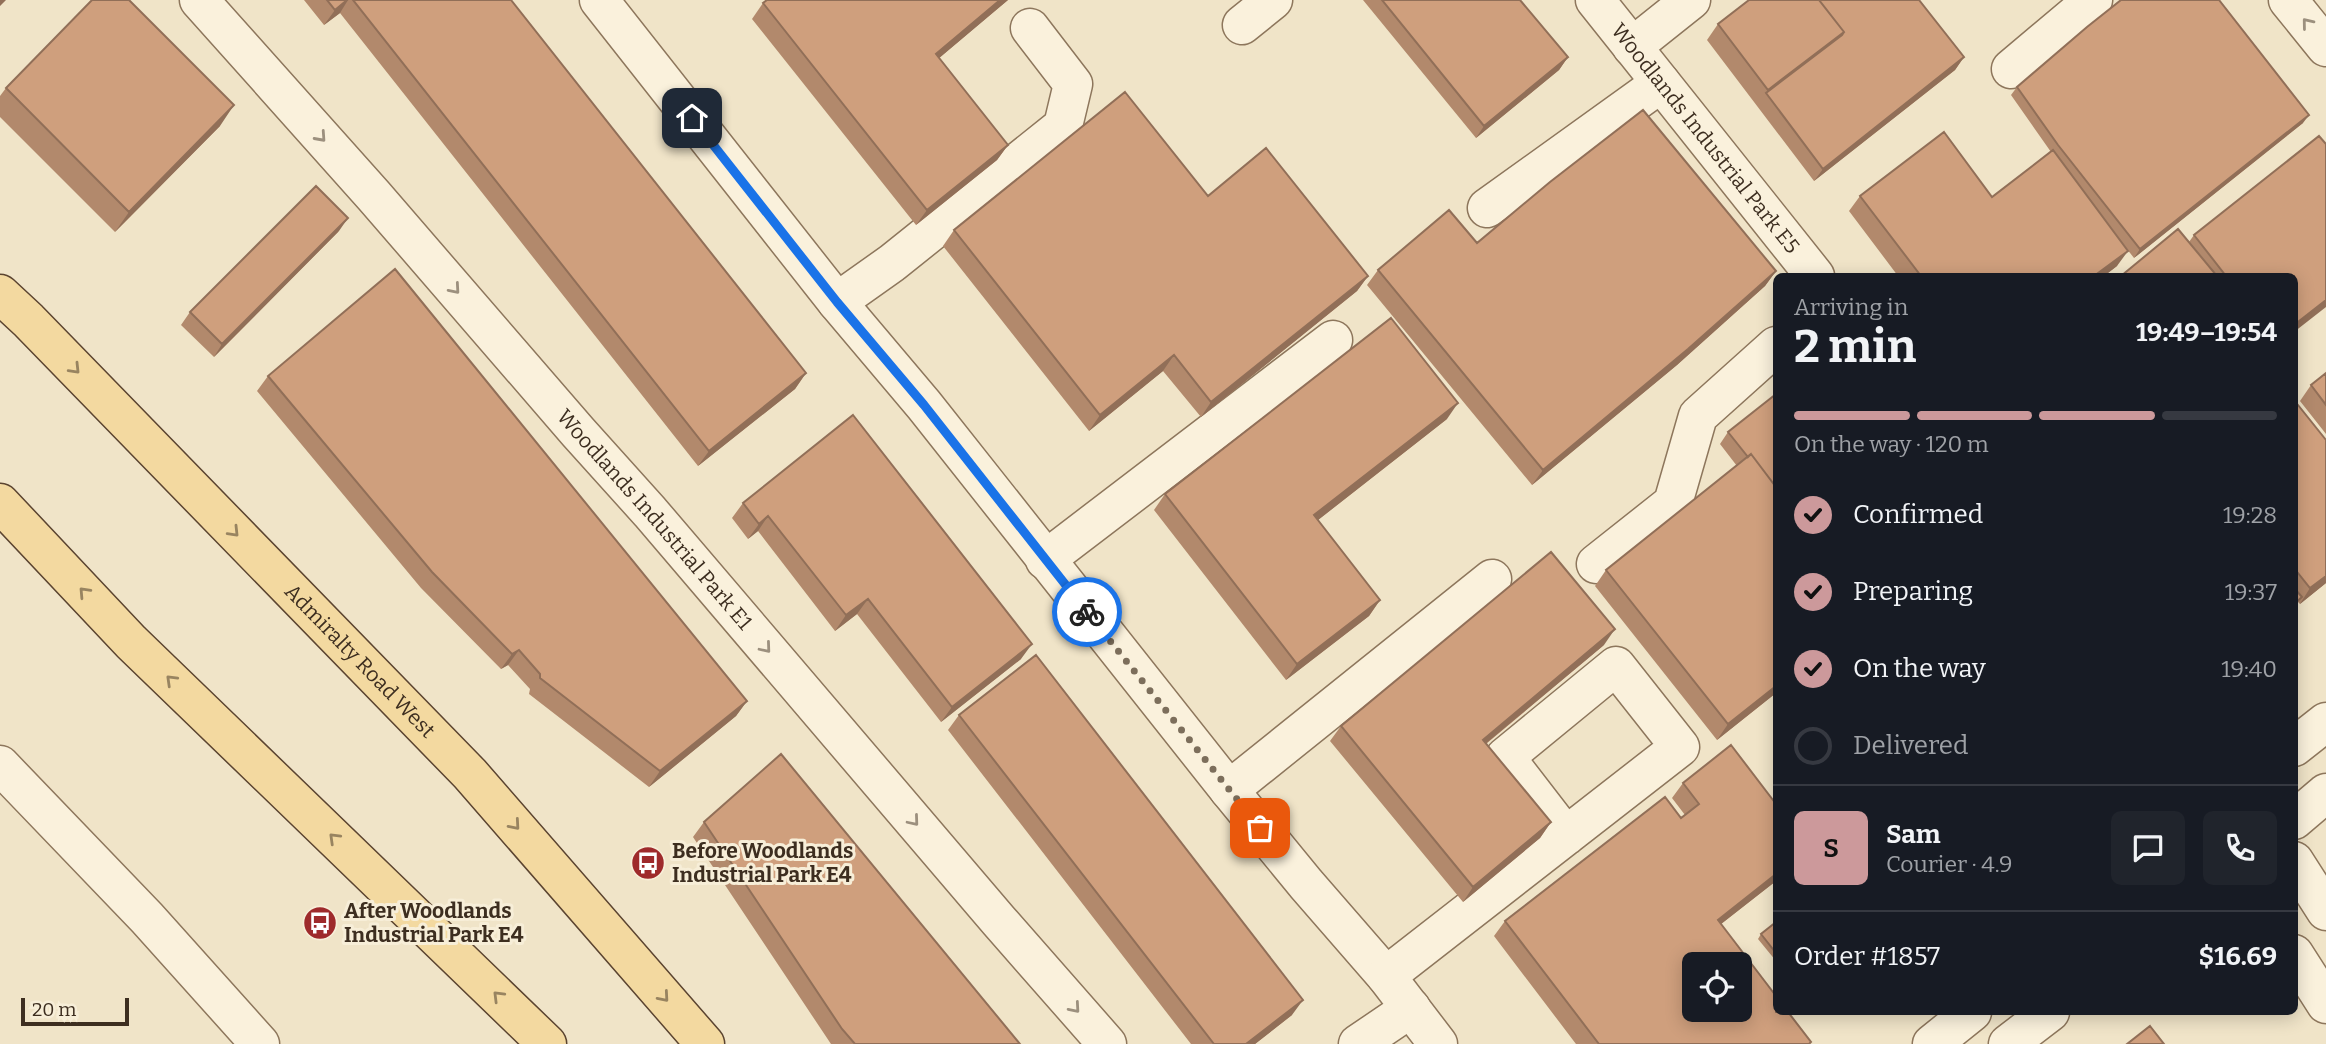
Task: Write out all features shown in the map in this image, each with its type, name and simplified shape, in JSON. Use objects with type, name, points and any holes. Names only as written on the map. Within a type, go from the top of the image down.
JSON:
[{"type":"main road","name":"Admiralty Road West","points":[[0,294],[470,774],[705,1044]]},
{"type":"main road","points":[[0,503],[131,642],[547,1044]]},
{"type":"street","name":"Woodlands Industrial Park E1","points":[[199,0],[650,512],[1107,1044]]},
{"type":"street","points":[[599,0],[837,302],[924,405],[1229,790],[1386,976],[1438,1044]]},
{"type":"street","points":[[1242,25],[1273,0]]},
{"type":"street","name":"Woodlands Industrial Park E5","points":[[1595,0],[1813,273]]},
{"type":"street","points":[[1632,47],[1691,0]]},
{"type":"street","points":[[2011,69],[2093,0]]},
{"type":"street","points":[[2288,0],[2326,47]]},
{"type":"street","points":[[837,302],[892,263],[1063,126],[1073,84],[1030,29]]},
{"type":"street","points":[[1487,208],[1661,83]]},
{"type":"street","points":[[1045,560],[1333,340]]},
{"type":"street","points":[[1595,564],[1674,503],[1698,416],[1773,349]]},
{"type":"street","points":[[1229,790],[1492,579]]},
{"type":"street","points":[[1386,976],[1566,836],[1680,747],[1616,666],[1505,757],[1566,836]]},
{"type":"street","points":[[2298,744],[2326,722]]},
{"type":"street","points":[[0,765],[147,918],[260,1044]]},
{"type":"street","points":[[2298,817],[2326,793]]},
{"type":"street","points":[[2298,867],[2326,911]]},
{"type":"street","points":[[2298,960],[2326,1004]]},
{"type":"street","points":[[1358,1044],[1411,1008]]},
{"type":"street","points":[[1932,1044],[1968,1015]]},
{"type":"street","points":[[2008,1044],[2046,1015]]},
{"type":"building","points":[[92,0],[129,0],[234,105],[129,212],[6,88]]},
{"type":"building","points":[[327,0],[347,0],[335,10]]},
{"type":"building","points":[[353,0],[511,0],[806,373],[709,451]]},
{"type":"building","points":[[767,0],[1000,0],[936,54],[1008,145],[927,210],[763,3]]},
{"type":"building","points":[[1382,0],[1520,0],[1568,57],[1484,126]]},
{"type":"building","points":[[1749,0],[1819,0],[1844,32],[1768,90],[1718,24]]},
{"type":"building","points":[[1819,0],[1919,0],[1964,57],[1823,169],[1766,93],[1844,32]]},
{"type":"building","points":[[2121,0],[2219,0],[2309,115],[2140,249],[2058,145],[2017,87]]},
{"type":"building","points":[[1125,92],[1208,196],[1266,148],[1368,276],[1211,402],[1174,355],[1100,415],[954,230]]},
{"type":"building","points":[[1643,110],[1776,271],[1688,349],[1543,470],[1378,270],[1449,210],[1477,243]]},
{"type":"building","points":[[1944,132],[1992,197],[2053,150],[2128,251],[2098,273],[1919,273],[1860,196]]},
{"type":"building","points":[[2319,136],[2326,144],[2326,300],[2298,322],[2298,273],[2224,273],[2194,235]]},
{"type":"building","points":[[316,186],[348,218],[222,344],[190,312]]},
{"type":"building","points":[[2178,229],[2215,273],[2125,273]]},
{"type":"building","points":[[395,269],[747,701],[660,771],[540,678],[540,674],[519,650],[512,654],[432,572],[268,376]]},
{"type":"building","points":[[1391,318],[1458,403],[1314,515],[1380,600],[1297,664],[1165,494]]},
{"type":"building","points":[[2326,373],[2326,405],[2311,385]]},
{"type":"building","points":[[1773,396],[1773,483],[1751,454],[1748,457],[1728,432]]},
{"type":"building","points":[[2298,405],[2326,440],[2326,576],[2310,588],[2298,573]]},
{"type":"building","points":[[853,415],[1032,644],[952,707],[868,599],[846,615],[768,516],[759,524],[743,503]]},
{"type":"building","points":[[1751,454],[1773,483],[1773,688],[1728,724],[1606,570]]},
{"type":"building","points":[[1551,552],[1615,629],[1483,740],[1551,822],[1473,887],[1341,726]]},
{"type":"building","points":[[1036,655],[1303,1000],[1246,1044],[1214,1044],[959,715]]},
{"type":"building","points":[[1731,745],[1773,800],[1773,876],[1718,920],[1742,952],[1682,952],[1682,1022],[1752,1022],[1752,965],[1773,992],[1773,1015],[1790,1015],[1811,1042],[1809,1044],[1599,1044],[1505,921],[1665,797],[1681,818],[1699,804],[1683,783]]},
{"type":"building","points":[[781,754],[1020,1044],[855,1044],[842,1029],[704,822]]},
{"type":"building","points":[[1773,924],[1773,949],[1761,934]]},
{"type":"building","points":[[2150,1026],[2164,1044],[2127,1044]]},
{"type":"way so far","points":[[1087,612],[1260,828]]},
{"type":"place","name":"Before Woodlands Industrial Park E4","points":[[648,863]]},
{"type":"place","name":"After Woodlands Industrial Park E4","points":[[320,923]]},
{"type":"route","points":[[692,118],[1087,612]]}]
